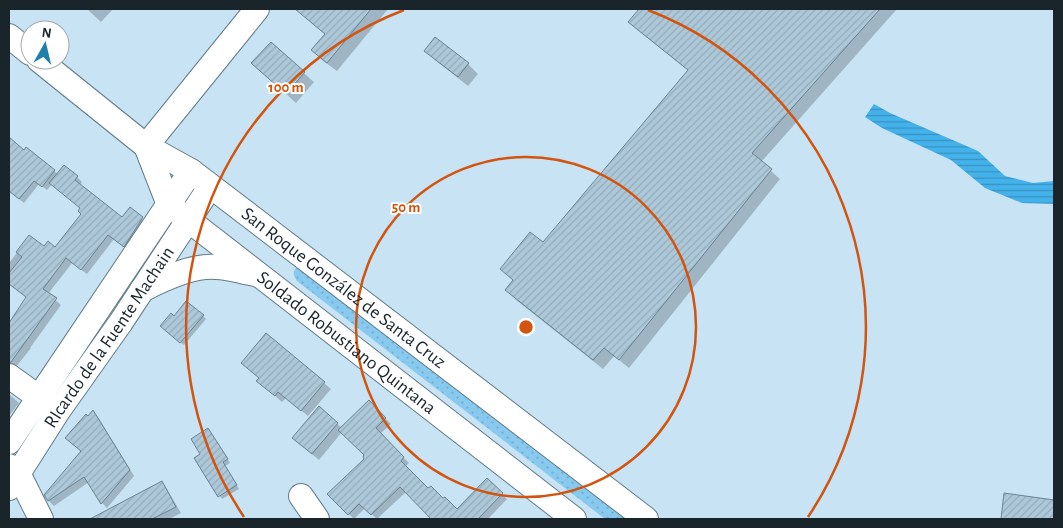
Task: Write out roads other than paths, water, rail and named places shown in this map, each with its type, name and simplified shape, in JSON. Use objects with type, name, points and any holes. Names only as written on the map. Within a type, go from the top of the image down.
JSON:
[{"type":"street","points":[[169,205],[146,146],[258,9]]},
{"type":"street","points":[[9,36],[20,45]]},
{"type":"street","name":"San Roque González de Santa Cruz","points":[[51,70],[146,146],[191,172],[646,519]]},
{"type":"street","name":"RIcardo de la Fuente Machain","points":[[9,442],[191,172]]},
{"type":"street","name":"RIcardo de la Fuente Machain","points":[[12,476],[121,322],[210,187]]},
{"type":"street","name":"Soldado Robustiano Quintana","points":[[169,205],[574,519]]},
{"type":"street","points":[[142,290],[162,279],[195,268],[216,266],[259,275]]},
{"type":"street","points":[[9,376],[58,411]]},
{"type":"street","points":[[12,476],[41,519]]},
{"type":"street","points":[[301,496],[317,519]]}]
